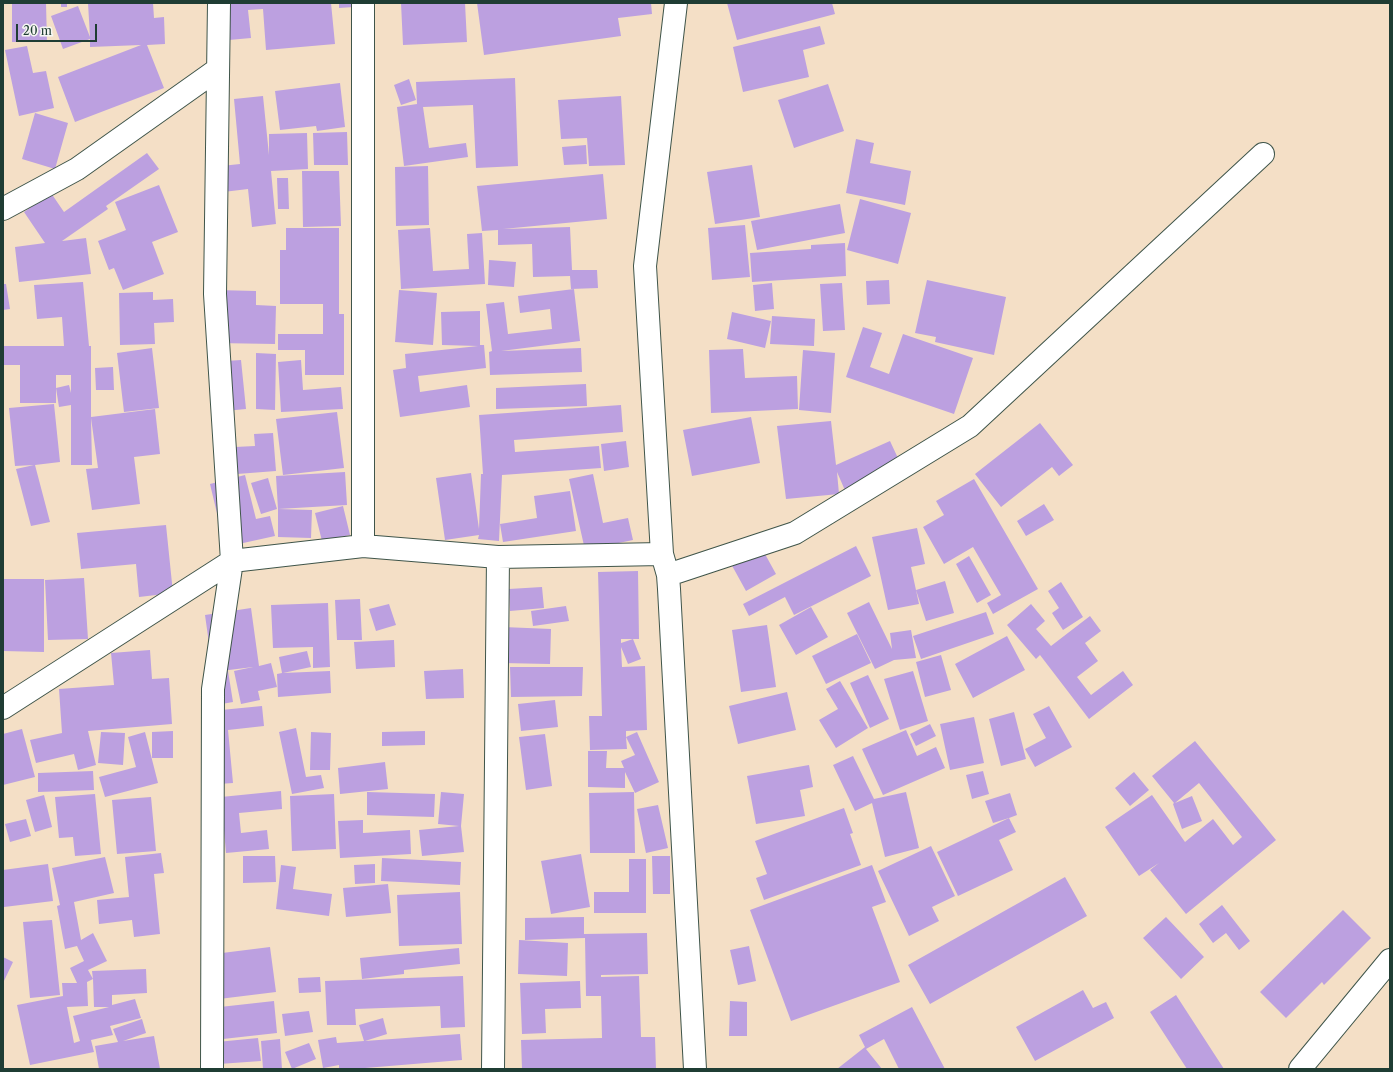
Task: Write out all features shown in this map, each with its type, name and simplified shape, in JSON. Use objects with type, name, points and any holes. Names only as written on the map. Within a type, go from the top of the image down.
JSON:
[{"type":"street","points":[[212,1069],[213,689],[232,561],[215,294],[219,3]]},
{"type":"street","points":[[363,3],[363,546]]},
{"type":"street","points":[[676,3],[645,266],[662,554],[668,575],[695,1069]]},
{"type":"street","points":[[3,209],[77,169],[218,69]]},
{"type":"street","points":[[668,575],[795,533],[970,426],[1263,154]]},
{"type":"street","points":[[3,708],[232,561],[363,546],[498,557],[662,554]]},
{"type":"street","points":[[493,1069],[498,557]]},
{"type":"street","points":[[1300,1069],[1390,960]]},
{"type":"building","points":[[12,3],[46,3],[47,42],[12,42]]},
{"type":"building","points":[[61,3],[67,3],[67,7],[61,7]]},
{"type":"building","points":[[88,3],[153,3],[154,18],[164,17],[165,44],[147,45],[164,88],[75,122],[58,77],[141,45],[90,47],[90,39],[63,49],[51,16],[78,6],[90,37]]},
{"type":"building","points":[[215,3],[331,3],[335,44],[266,50],[263,9],[248,10],[251,38],[218,41]]},
{"type":"building","points":[[339,3],[354,3],[354,7],[339,8]]},
{"type":"building","points":[[401,3],[465,3],[467,42],[403,45]]},
{"type":"building","points":[[477,3],[651,3],[652,14],[618,18],[621,36],[484,55]]},
{"type":"building","points":[[727,3],[832,3],[835,14],[737,40]]},
{"type":"building","points":[[820,26],[825,44],[803,50],[809,77],[743,92],[733,47]]},
{"type":"building","points":[[27,46],[33,73],[46,71],[54,108],[19,116],[5,50]]},
{"type":"building","points":[[515,78],[518,166],[476,168],[473,105],[423,107],[429,148],[466,143],[468,157],[404,166],[397,107],[417,104],[416,82]]},
{"type":"building","points":[[409,79],[416,100],[401,105],[394,85]]},
{"type":"building","points":[[340,83],[345,127],[317,131],[316,126],[280,130],[275,91]]},
{"type":"building","points":[[828,84],[844,131],[794,148],[778,100]]},
{"type":"building","points":[[263,96],[269,155],[269,134],[307,133],[308,169],[271,171],[276,224],[252,227],[248,189],[215,193],[212,167],[240,164],[234,99]]},
{"type":"building","points":[[621,96],[625,165],[589,166],[587,138],[561,139],[558,100]]},
{"type":"building","points":[[35,113],[68,123],[55,169],[22,159]]},
{"type":"building","points":[[347,132],[348,165],[314,165],[313,133]]},
{"type":"building","points":[[856,139],[874,143],[870,163],[911,171],[905,205],[846,193]]},
{"type":"building","points":[[586,145],[587,164],[564,165],[562,147]]},
{"type":"building","points":[[147,153],[159,169],[106,206],[108,209],[62,241],[86,238],[91,274],[19,282],[15,247],[45,243],[24,212],[51,193],[64,212]]},
{"type":"building","points":[[752,165],[760,217],[715,224],[707,172]]},
{"type":"building","points":[[428,166],[429,225],[396,226],[395,167]]},
{"type":"building","points":[[302,171],[339,171],[341,226],[303,227]]},
{"type":"building","points":[[603,174],[607,219],[503,229],[570,227],[572,270],[597,270],[598,288],[571,289],[570,276],[533,277],[532,244],[498,245],[498,230],[482,231],[477,186]]},
{"type":"building","points":[[277,178],[288,178],[289,209],[278,209]]},
{"type":"building","points":[[159,185],[178,232],[152,242],[164,274],[123,290],[114,268],[109,270],[98,241],[126,230],[115,202]]},
{"type":"building","points":[[860,199],[911,213],[898,264],[847,250]]},
{"type":"building","points":[[840,204],[845,233],[757,250],[751,221]]},
{"type":"building","points":[[745,225],[750,277],[712,280],[708,228]]},
{"type":"building","points":[[286,228],[339,228],[339,314],[344,314],[344,375],[305,375],[305,350],[278,350],[278,334],[323,334],[323,304],[280,304],[280,250],[286,250]]},
{"type":"building","points":[[430,228],[433,271],[469,269],[467,234],[482,233],[485,284],[401,289],[398,230]]},
{"type":"building","points":[[845,243],[846,276],[752,282],[750,253],[811,249],[811,245]]},
{"type":"building","points":[[489,260],[516,262],[514,287],[488,285]]},
{"type":"building","points":[[889,280],[890,304],[867,305],[866,281]]},
{"type":"building","points":[[927,280],[1006,297],[994,355],[935,342],[936,337],[915,333]]},
{"type":"building","points":[[83,282],[89,346],[91,346],[91,417],[155,409],[160,454],[134,457],[140,504],[92,510],[86,469],[98,468],[91,418],[92,465],[71,465],[71,405],[59,407],[56,388],[56,403],[20,403],[20,365],[3,365],[3,346],[64,346],[62,317],[37,319],[34,285]],"holes":[[[56,375],[71,375],[71,393],[69,385],[56,388]]]},
{"type":"building","points":[[772,283],[774,309],[755,311],[753,285]]},
{"type":"building","points":[[842,283],[845,330],[823,331],[820,284]]},
{"type":"building","points":[[3,284],[6,284],[10,309],[3,310]]},
{"type":"building","points":[[574,289],[580,341],[501,351],[581,348],[582,372],[490,375],[489,352],[492,351],[486,304],[504,302],[508,334],[552,329],[550,309],[520,313],[518,296]]},
{"type":"building","points":[[216,290],[256,291],[256,305],[276,306],[275,344],[216,343]]},
{"type":"building","points":[[399,290],[437,293],[433,345],[395,342]]},
{"type":"building","points":[[153,292],[153,300],[173,299],[174,322],[154,323],[155,344],[120,345],[119,293]]},
{"type":"building","points":[[480,311],[480,345],[484,345],[486,368],[418,376],[420,392],[467,385],[470,407],[400,417],[393,370],[406,368],[405,354],[478,346],[442,345],[441,312]]},
{"type":"building","points":[[732,312],[771,321],[765,348],[727,339]]},
{"type":"building","points":[[772,316],[815,319],[814,346],[770,344]]},
{"type":"building","points":[[863,327],[882,333],[870,367],[889,374],[903,334],[973,358],[954,414],[846,377]]},
{"type":"building","points":[[152,348],[159,408],[124,412],[117,353]]},
{"type":"building","points":[[743,349],[745,378],[797,376],[798,409],[711,413],[709,350]]},
{"type":"building","points":[[803,350],[835,353],[831,413],[799,410]]},
{"type":"building","points":[[256,353],[276,354],[275,410],[256,409]]},
{"type":"building","points":[[241,360],[246,409],[215,412],[210,362]]},
{"type":"building","points":[[301,360],[303,390],[341,387],[343,409],[281,412],[278,362]]},
{"type":"building","points":[[113,367],[114,390],[96,390],[95,368]]},
{"type":"building","points":[[586,384],[587,406],[496,409],[496,388]]},
{"type":"building","points":[[54,404],[60,462],[35,465],[50,522],[31,526],[16,469],[34,465],[15,466],[9,408]]},
{"type":"building","points":[[621,405],[623,432],[514,440],[515,452],[599,446],[601,468],[502,475],[499,541],[478,539],[479,535],[445,540],[436,478],[471,473],[479,529],[481,474],[483,474],[479,415]]},
{"type":"building","points":[[337,412],[344,468],[283,475],[276,419]]},
{"type":"building","points":[[234,413],[235,447],[255,446],[254,434],[273,433],[276,471],[237,474],[214,414]]},
{"type":"building","points":[[751,417],[760,463],[692,476],[683,430]]},
{"type":"building","points":[[831,421],[836,465],[890,441],[903,469],[847,495],[837,472],[839,494],[786,499],[777,426]]},
{"type":"building","points":[[1040,423],[1073,465],[1059,476],[1052,467],[1001,507],[975,474]]},
{"type":"building","points":[[626,441],[629,467],[604,471],[601,444]]},
{"type":"building","points":[[345,472],[347,505],[278,509],[276,476]]},
{"type":"building","points":[[593,474],[603,523],[628,518],[633,540],[585,550],[569,479]]},
{"type":"building","points":[[245,475],[256,519],[270,516],[275,536],[225,547],[210,484]]},
{"type":"building","points":[[268,478],[277,509],[261,514],[251,483]]},
{"type":"building","points":[[974,479],[1038,589],[993,614],[987,603],[1001,595],[973,547],[944,564],[923,527],[944,515],[936,501]]},
{"type":"building","points":[[570,491],[576,531],[503,542],[500,524],[537,518],[534,496]]},
{"type":"building","points":[[1044,504],[1054,520],[1026,536],[1017,521]]},
{"type":"building","points":[[343,506],[350,535],[322,541],[315,513]]},
{"type":"building","points":[[278,509],[312,510],[311,538],[278,537]]},
{"type":"building","points":[[166,525],[173,593],[139,597],[136,564],[81,569],[77,533]]},
{"type":"building","points":[[917,528],[925,564],[911,567],[919,604],[888,610],[872,537]]},
{"type":"building","points":[[760,545],[776,574],[746,591],[730,562]]},
{"type":"building","points":[[856,546],[871,576],[794,615],[785,597],[749,616],[743,604]]},
{"type":"building","points":[[969,556],[991,595],[977,603],[956,564]]},
{"type":"building","points":[[638,571],[639,639],[633,639],[641,659],[628,664],[621,647],[622,667],[645,666],[647,730],[626,731],[627,749],[590,750],[589,716],[602,716],[598,572]],"holes":[[[621,639],[633,639],[621,643]]]},
{"type":"building","points":[[84,578],[88,639],[48,640],[45,580]]},
{"type":"building","points":[[3,579],[44,579],[44,652],[3,651]]},
{"type":"building","points":[[945,581],[954,613],[926,621],[916,590]]},
{"type":"building","points":[[1061,582],[1083,617],[1063,630],[1052,613],[1059,608],[1048,591]]},
{"type":"building","points":[[542,587],[544,608],[510,611],[509,589]]},
{"type":"building","points":[[360,599],[362,640],[337,640],[335,600]]},
{"type":"building","points":[[869,602],[892,649],[890,633],[911,630],[916,658],[894,660],[875,669],[847,613]]},
{"type":"building","points":[[328,603],[330,667],[313,668],[313,647],[273,648],[271,605]]},
{"type":"building","points":[[389,604],[396,625],[376,631],[369,609]]},
{"type":"building","points":[[1031,604],[1045,621],[1036,629],[1051,646],[1090,616],[1101,631],[1085,643],[1098,661],[1077,677],[1091,695],[1123,671],[1133,685],[1089,719],[1040,655],[1036,659],[1007,625]]},
{"type":"building","points":[[566,606],[569,621],[533,626],[531,611]]},
{"type":"building","points":[[811,607],[828,637],[796,655],[779,625]]},
{"type":"building","points":[[251,608],[259,666],[271,663],[277,687],[258,691],[260,700],[241,704],[234,671],[253,667],[213,672],[205,615]]},
{"type":"building","points":[[986,612],[994,634],[921,659],[913,636]]},
{"type":"building","points":[[767,625],[776,687],[741,692],[732,630]]},
{"type":"building","points":[[503,627],[551,629],[550,664],[502,663]]},
{"type":"building","points":[[857,634],[871,663],[826,684],[812,656]]},
{"type":"building","points":[[1007,636],[1025,670],[973,698],[955,664]]},
{"type":"building","points":[[394,640],[395,667],[356,669],[354,642]]},
{"type":"building","points":[[150,650],[152,679],[169,678],[172,724],[88,731],[96,765],[78,770],[74,754],[36,763],[30,740],[62,733],[59,689],[114,685],[111,653]]},
{"type":"building","points":[[307,651],[311,667],[283,673],[330,671],[331,693],[278,697],[277,674],[282,673],[279,657]]},
{"type":"building","points":[[941,655],[951,690],[925,697],[916,662]]},
{"type":"building","points":[[510,667],[583,667],[582,696],[511,697]]},
{"type":"building","points":[[463,669],[464,698],[426,699],[424,671]]},
{"type":"building","points":[[228,671],[233,702],[210,706],[205,675]]},
{"type":"building","points":[[913,671],[928,721],[900,730],[884,679]]},
{"type":"building","points":[[868,675],[889,719],[870,728],[850,683]]},
{"type":"building","points":[[840,681],[868,728],[836,748],[819,720],[838,709],[826,689]]},
{"type":"building","points":[[787,692],[796,730],[738,744],[729,706]]},
{"type":"building","points":[[555,700],[558,727],[521,731],[518,704]]},
{"type":"building","points":[[262,706],[264,726],[228,730],[233,783],[219,784],[211,711]]},
{"type":"building","points":[[1049,706],[1072,747],[1035,767],[1025,749],[1046,738],[1033,714]]},
{"type":"building","points":[[1014,712],[1026,759],[1001,766],[989,719]]},
{"type":"building","points":[[974,717],[984,763],[950,770],[940,724]]},
{"type":"building","points":[[930,724],[936,736],[916,746],[910,734]]},
{"type":"building","points":[[296,728],[306,777],[321,775],[324,788],[292,794],[279,732]]},
{"type":"building","points":[[22,729],[35,777],[3,785],[3,734]]},
{"type":"building","points":[[906,730],[917,756],[936,747],[945,768],[883,795],[862,749]]},
{"type":"building","points":[[173,731],[173,758],[152,758],[152,732]]},
{"type":"building","points":[[425,731],[425,745],[382,746],[382,732]]},
{"type":"building","points":[[101,732],[125,733],[123,765],[98,763]]},
{"type":"building","points":[[145,732],[158,783],[105,797],[99,777],[136,767],[128,737]]},
{"type":"building","points":[[311,732],[331,733],[330,770],[310,770]]},
{"type":"building","points":[[637,732],[659,782],[635,793],[625,772],[625,788],[588,787],[588,751],[607,751],[606,768],[624,768],[621,761],[635,755],[626,737]]},
{"type":"building","points":[[545,734],[552,786],[526,790],[519,737]]},
{"type":"building","points":[[1195,741],[1276,840],[1186,914],[1150,870],[1159,863],[1139,876],[1105,827],[1152,795],[1185,842],[1213,819],[1233,845],[1242,837],[1199,783],[1175,803],[1192,796],[1202,821],[1182,829],[1173,804],[1174,803],[1152,776]]},
{"type":"building","points":[[853,756],[874,799],[906,792],[919,848],[885,857],[872,803],[855,811],[833,765]]},
{"type":"building","points":[[385,762],[388,789],[340,794],[338,768]]},
{"type":"building","points":[[809,765],[813,787],[800,790],[805,816],[756,824],[747,776]]},
{"type":"building","points":[[93,771],[94,790],[38,792],[38,773]]},
{"type":"building","points":[[983,771],[989,794],[972,799],[966,775]]},
{"type":"building","points":[[1134,772],[1149,790],[1130,806],[1115,788]]},
{"type":"building","points":[[281,791],[282,809],[239,813],[241,833],[267,830],[269,849],[226,853],[221,797]]},
{"type":"building","points":[[367,792],[435,794],[434,817],[367,815]]},
{"type":"building","points":[[441,792],[464,794],[461,826],[464,852],[422,856],[419,830],[459,826],[438,824]]},
{"type":"building","points":[[634,792],[635,853],[590,853],[589,793]]},
{"type":"building","points":[[1010,793],[1017,815],[993,823],[985,801]]},
{"type":"building","points":[[95,794],[101,854],[75,856],[73,837],[59,838],[55,797]]},
{"type":"building","points":[[334,794],[336,849],[292,851],[290,796]]},
{"type":"building","points":[[44,795],[52,827],[35,832],[26,800]]},
{"type":"building","points":[[151,797],[156,851],[117,854],[112,800]]},
{"type":"building","points":[[658,805],[668,848],[646,853],[637,809]]},
{"type":"building","points":[[844,808],[853,833],[850,834],[861,865],[764,900],[756,878],[767,874],[755,841]]},
{"type":"building","points":[[1009,818],[1016,832],[999,840],[1013,870],[958,896],[937,852]]},
{"type":"building","points":[[26,819],[31,836],[10,842],[5,824]]},
{"type":"building","points":[[363,820],[363,833],[410,830],[411,854],[340,858],[338,821]]},
{"type":"building","points":[[931,846],[955,896],[932,907],[939,921],[909,936],[878,871]]},
{"type":"building","points":[[161,853],[164,873],[154,874],[160,934],[134,937],[132,920],[99,924],[97,900],[129,897],[125,857]]},
{"type":"building","points":[[581,854],[590,907],[551,914],[541,861]]},
{"type":"building","points":[[243,856],[275,856],[276,882],[243,883]]},
{"type":"building","points":[[652,856],[670,856],[670,894],[653,894]]},
{"type":"building","points":[[105,857],[114,893],[74,902],[81,940],[93,933],[107,961],[88,970],[93,979],[92,971],[146,969],[147,993],[112,995],[112,1005],[135,999],[141,1018],[110,1026],[113,1035],[91,1040],[94,1052],[30,1065],[17,1005],[63,996],[62,983],[77,983],[70,968],[84,961],[77,946],[65,949],[57,906],[60,905],[52,868]],"holes":[[[93,979],[94,1007],[109,1007],[73,1016],[80,1041],[74,1043],[67,1007],[88,1006],[87,982]]]},
{"type":"building","points":[[382,858],[461,862],[460,885],[381,881]]},
{"type":"building","points":[[629,859],[646,859],[646,913],[594,913],[594,892],[629,892]]},
{"type":"building","points":[[48,864],[53,901],[4,907],[3,870]]},
{"type":"building","points":[[375,864],[375,883],[355,884],[354,865]]},
{"type":"building","points":[[281,865],[296,867],[293,889],[332,894],[329,916],[276,909]]},
{"type":"building","points":[[872,865],[886,902],[872,907],[900,982],[791,1021],[750,910]]},
{"type":"building","points":[[1065,877],[1087,916],[930,1004],[908,965]]},
{"type":"building","points":[[388,884],[391,913],[346,917],[343,888]]},
{"type":"building","points":[[460,892],[462,944],[399,946],[397,895]]},
{"type":"building","points":[[1222,905],[1250,941],[1239,950],[1226,933],[1213,943],[1199,924]]},
{"type":"building","points":[[1343,910],[1371,938],[1324,985],[1322,982],[1286,1018],[1260,992]]},
{"type":"building","points":[[584,917],[584,934],[647,933],[648,974],[601,975],[601,977],[639,976],[641,1037],[655,1037],[656,1069],[522,1069],[521,1040],[602,1038],[601,996],[586,996],[585,938],[525,940],[525,918]]},
{"type":"building","points":[[1166,917],[1204,957],[1181,979],[1143,938]]},
{"type":"building","points":[[52,920],[60,995],[30,998],[23,922]]},
{"type":"building","points":[[519,940],[568,943],[567,976],[518,974]]},
{"type":"building","points":[[749,946],[756,981],[738,985],[730,950]]},
{"type":"building","points":[[270,947],[276,992],[219,999],[214,954]]},
{"type":"building","points":[[459,948],[460,964],[404,970],[404,974],[362,979],[360,958]]},
{"type":"building","points":[[3,957],[13,962],[3,983]]},
{"type":"building","points":[[463,976],[465,1027],[441,1028],[440,1006],[355,1009],[356,1025],[327,1025],[325,981]]},
{"type":"building","points":[[320,977],[321,992],[299,993],[298,978]]},
{"type":"building","points":[[580,981],[581,1008],[545,1009],[546,1033],[522,1034],[520,983]]},
{"type":"building","points":[[1083,990],[1093,1008],[1106,1002],[1114,1018],[1035,1061],[1016,1027]]},
{"type":"building","points":[[1176,995],[1224,1069],[1187,1069],[1150,1012]]},
{"type":"building","points":[[274,1001],[277,1033],[223,1039],[220,1007]]},
{"type":"building","points":[[730,1001],[747,1002],[747,1036],[729,1036]]},
{"type":"building","points":[[912,1007],[945,1069],[899,1069],[884,1039],[866,1049],[882,1069],[837,1069],[865,1047],[859,1035]]},
{"type":"building","points":[[309,1011],[313,1032],[285,1036],[282,1014]]},
{"type":"building","points":[[383,1018],[387,1034],[365,1041],[460,1034],[462,1060],[353,1069],[339,1069],[339,1065],[323,1068],[318,1040],[336,1037],[337,1043],[364,1041],[359,1025]]},
{"type":"building","points":[[142,1019],[146,1033],[123,1041],[154,1036],[160,1069],[99,1069],[95,1046],[118,1042],[113,1029]]},
{"type":"building","points":[[258,1038],[261,1061],[219,1064],[217,1042]]},
{"type":"building","points":[[280,1039],[282,1069],[263,1069],[261,1041]]},
{"type":"building","points":[[309,1043],[316,1059],[292,1069],[285,1052]]}]
